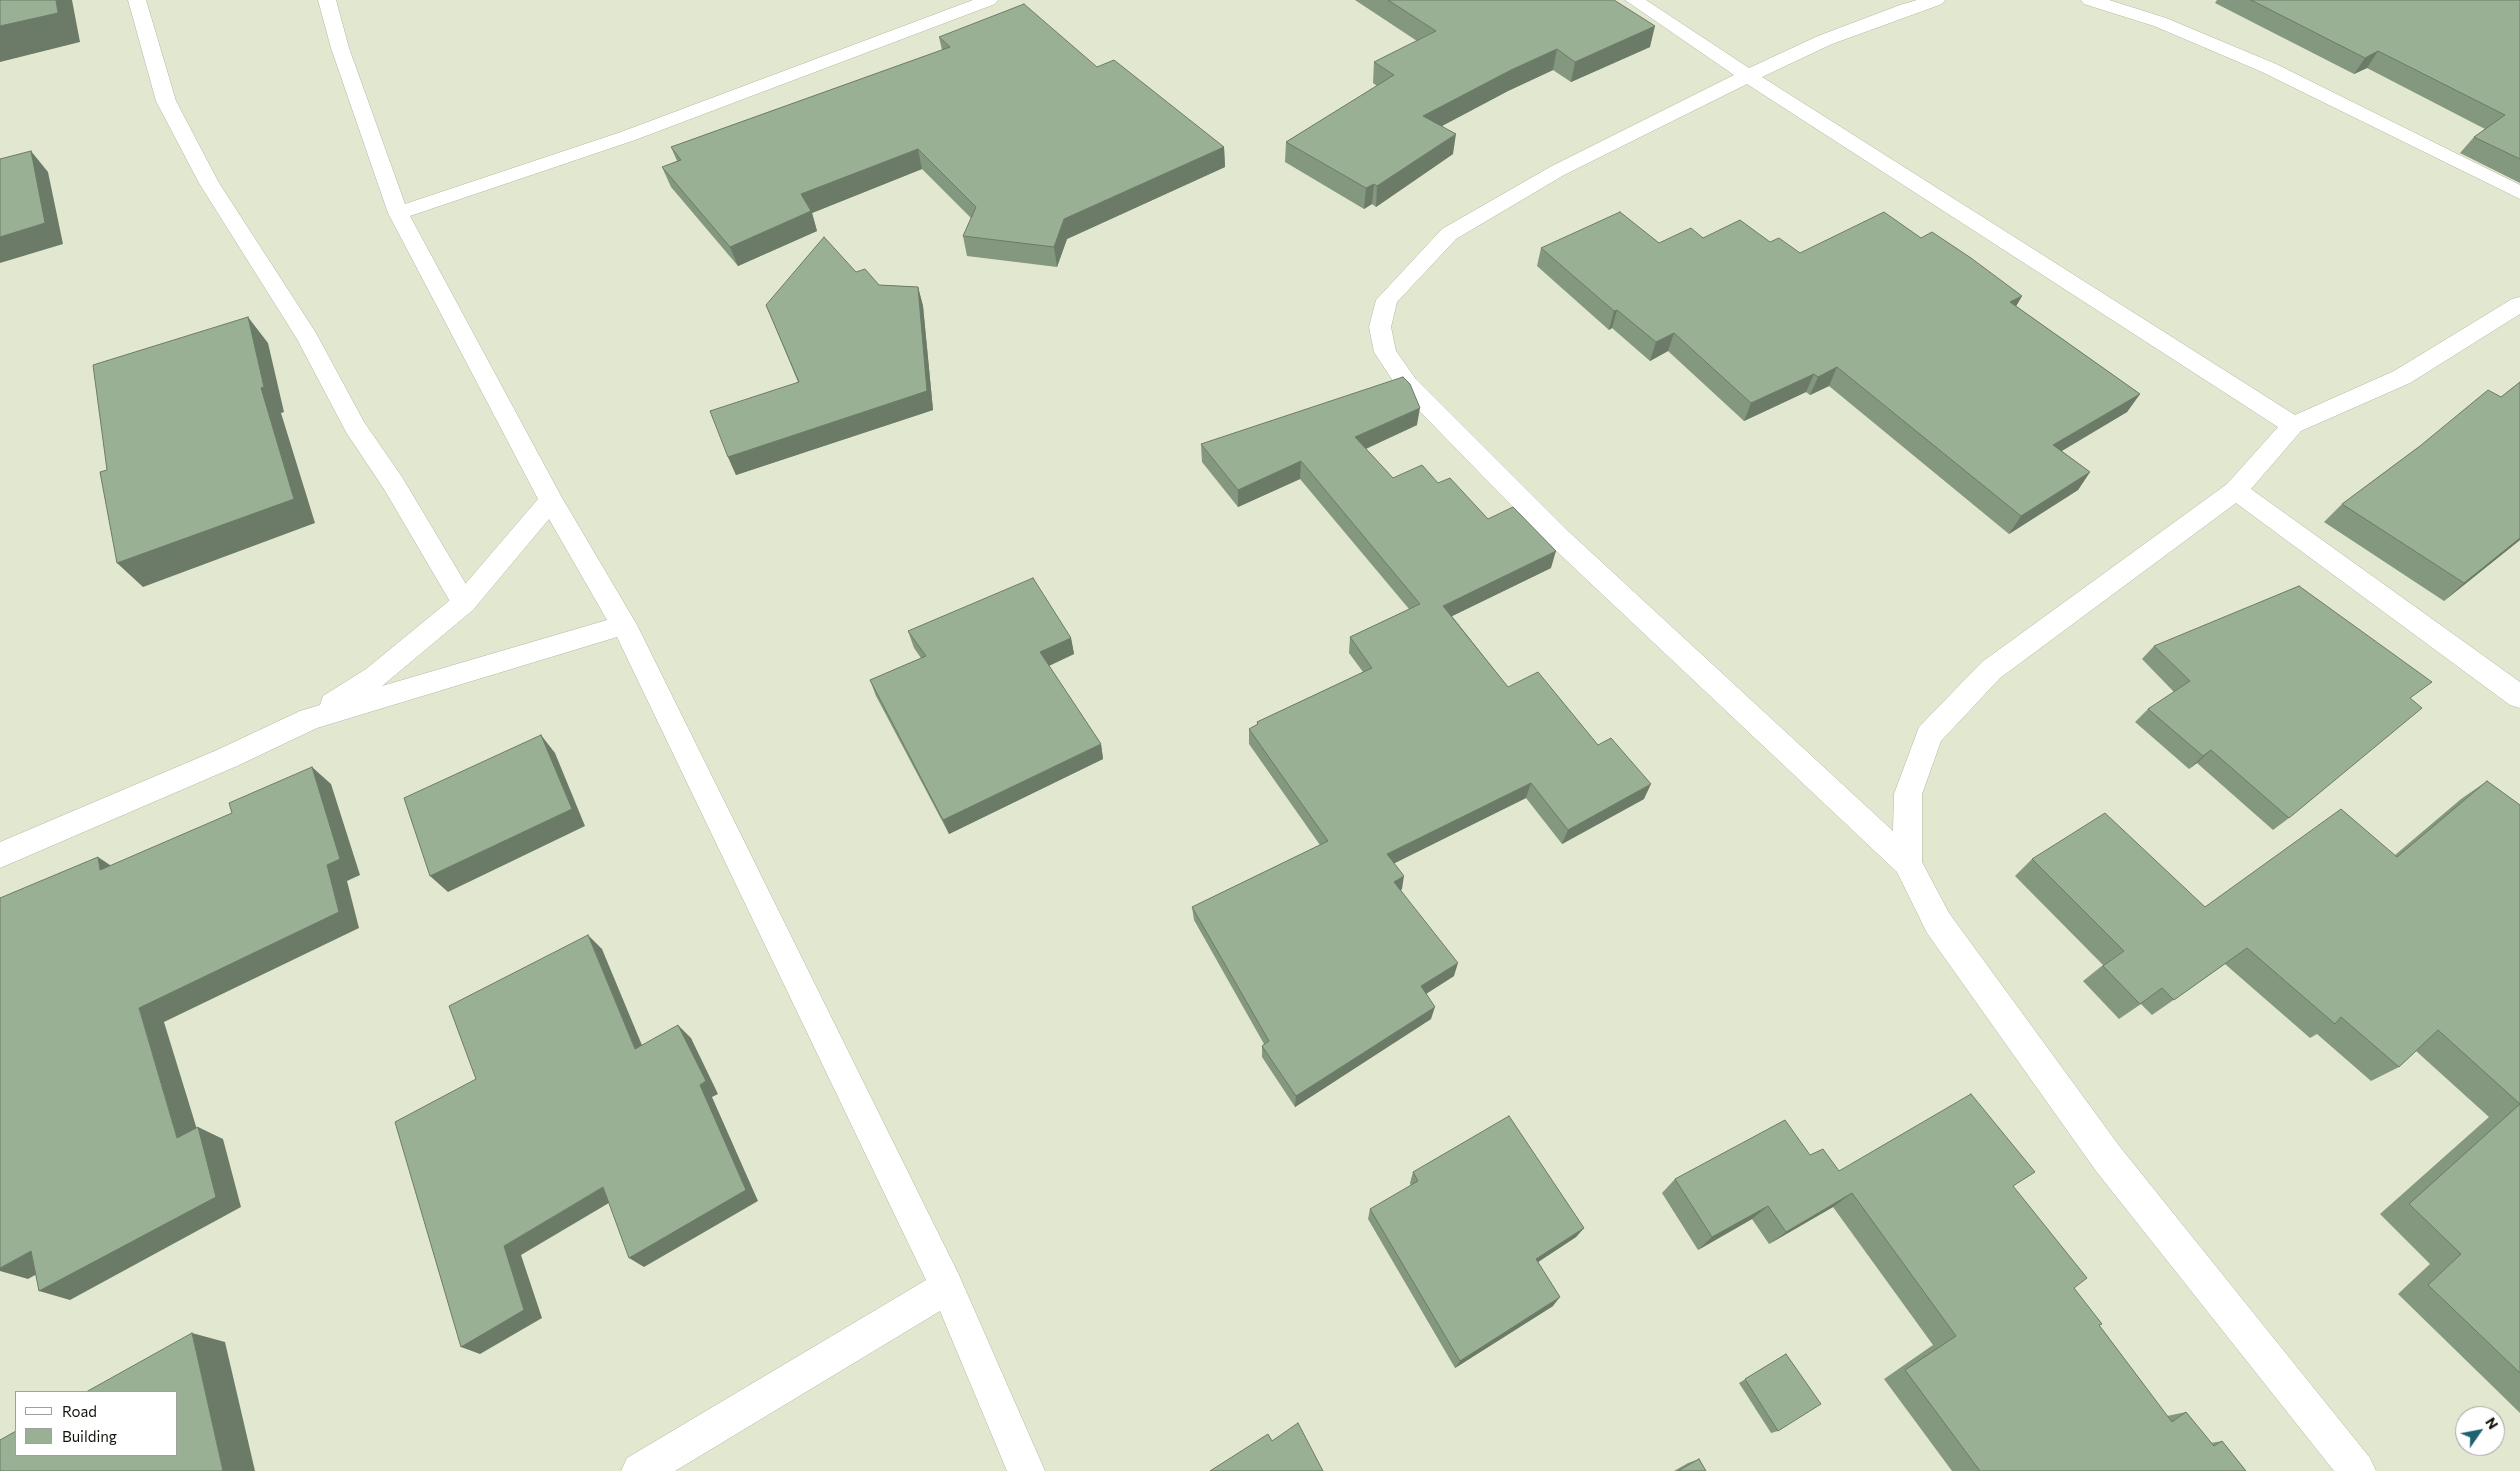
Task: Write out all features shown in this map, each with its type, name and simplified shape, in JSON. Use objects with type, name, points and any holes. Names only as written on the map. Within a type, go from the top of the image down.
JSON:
[{"type":"street","points":[[137,0],[166,101],[209,183],[308,338],[354,426],[393,483],[464,603]]},
{"type":"street","points":[[327,0],[340,48],[398,213],[551,500],[624,625],[947,1287],[1026,1471]]},
{"type":"street","points":[[398,213],[628,136],[988,0]]},
{"type":"street","points":[[1634,0],[1748,76],[2293,425]]},
{"type":"street","points":[[1936,0],[1906,9],[1825,40],[1748,76],[1557,171],[1449,234],[1387,300],[1380,327],[1386,352],[1407,384],[1559,538],[1907,864],[1938,923],[2108,1159],[2357,1471]]},
{"type":"street","points":[[2090,0],[2160,22],[2269,68],[2520,192]]},
{"type":"street","points":[[1907,864],[1908,794],[1929,735],[1991,670],[2236,490],[2293,425],[2402,378],[2520,304]]},
{"type":"street","points":[[2236,490],[2520,697]]},
{"type":"street","points":[[0,855],[227,758],[310,719],[375,677],[464,603],[551,500]]},
{"type":"street","points":[[310,719],[624,625]]},
{"type":"street","points":[[640,1471],[947,1287]]},
{"type":"building","points":[[0,0],[56,0],[58,13],[0,26]]},
{"type":"building","points":[[1388,0],[1614,0],[1655,26],[1575,62],[1557,49],[1511,70],[1423,116],[1456,134],[1377,186],[1374,184],[1366,188],[1286,142],[1394,75],[1374,62],[1436,31]]},
{"type":"building","points":[[2251,0],[2520,0],[2520,159],[2474,137],[2505,115],[2378,51],[2365,58]]},
{"type":"building","points":[[1024,4],[1097,67],[1114,60],[1224,147],[1064,219],[1054,247],[963,236],[976,207],[918,149],[801,194],[811,211],[730,247],[662,167],[681,160],[671,147],[950,47],[939,37]]},
{"type":"building","points":[[31,151],[45,223],[0,237],[0,159]]},
{"type":"building","points":[[1620,212],[1659,243],[1691,228],[1703,238],[1740,220],[1770,242],[1779,238],[1800,253],[1884,212],[1921,238],[1932,232],[1971,258],[2022,296],[2010,302],[2140,394],[2053,445],[2090,472],[2021,516],[1837,367],[1818,377],[1814,374],[1751,403],[1674,333],[1656,342],[1617,310],[1614,311],[1541,248]]},
{"type":"building","points":[[824,237],[856,272],[865,269],[879,285],[918,287],[927,391],[728,457],[710,411],[799,382],[766,305]]},
{"type":"building","points":[[248,317],[264,387],[261,388],[294,499],[117,563],[100,472],[107,470],[93,365]]},
{"type":"building","points":[[1403,377],[1410,384],[1420,408],[1355,437],[1393,478],[1422,465],[1438,483],[1450,478],[1488,519],[1513,507],[1556,551],[1443,606],[1508,687],[1538,672],[1598,745],[1611,738],[1651,784],[1568,830],[1531,783],[1387,854],[1404,876],[1394,882],[1458,963],[1421,986],[1435,1007],[1296,1096],[1262,1046],[1269,1041],[1192,907],[1328,841],[1249,729],[1258,724],[1257,722],[1372,668],[1350,637],[1420,604],[1301,461],[1238,490],[1201,444]]},
{"type":"building","points":[[2520,382],[2520,538],[2464,583],[2342,504],[2420,446],[2488,390],[2501,397]]},
{"type":"building","points":[[1033,578],[1071,638],[1040,652],[1101,744],[943,820],[870,680],[926,656],[908,631]]},
{"type":"building","points":[[2299,586],[2432,682],[2410,698],[2422,708],[2289,818],[2211,750],[2203,756],[2148,709],[2190,681],[2154,646]]},
{"type":"building","points":[[541,735],[572,809],[430,876],[404,798]]},
{"type":"building","points":[[312,767],[340,859],[327,865],[339,912],[139,1008],[177,1138],[198,1127],[216,1197],[39,1291],[31,1251],[0,1268],[0,898],[98,857],[100,870],[232,813],[229,803]]},
{"type":"building","points":[[2487,781],[2520,805],[2520,1104],[2438,1030],[2399,1067],[2341,1017],[2335,1024],[2247,948],[2174,1000],[2162,988],[2140,1004],[2103,966],[2124,951],[2032,859],[2105,813],[2205,907],[2341,809],[2397,857]]},
{"type":"building","points":[[588,935],[635,1049],[678,1025],[706,1081],[700,1085],[746,1190],[629,1258],[603,1187],[504,1246],[524,1310],[461,1347],[395,1122],[476,1079],[449,1006]]},
{"type":"building","points":[[1971,1094],[2035,1172],[2013,1186],[2087,1278],[2074,1288],[2102,1324],[2099,1325],[2172,1422],[2186,1412],[2214,1446],[2222,1441],[2246,1471],[1980,1471],[1905,1370],[1956,1336],[1852,1193],[1786,1232],[1768,1206],[1712,1237],[1675,1179],[1785,1120],[1810,1155],[1823,1149],[1839,1171]]},
{"type":"building","points":[[2520,1104],[2520,1373],[2428,1285],[2461,1254],[2409,1204]]},
{"type":"building","points":[[1509,1116],[1584,1228],[1536,1259],[1560,1297],[1460,1361],[1370,1209],[1418,1181],[1413,1172]]},
{"type":"building","points":[[192,1333],[223,1471],[0,1471],[0,1440],[15,1432],[15,1456],[178,1456],[178,1391],[88,1391]]},
{"type":"building","points":[[1786,1354],[1821,1404],[1778,1431],[1745,1379]]},
{"type":"building","points":[[1298,1423],[1323,1471],[1210,1471],[1268,1434],[1272,1441]]},
{"type":"building","points":[[1699,1459],[1706,1471],[1678,1471]]}]
